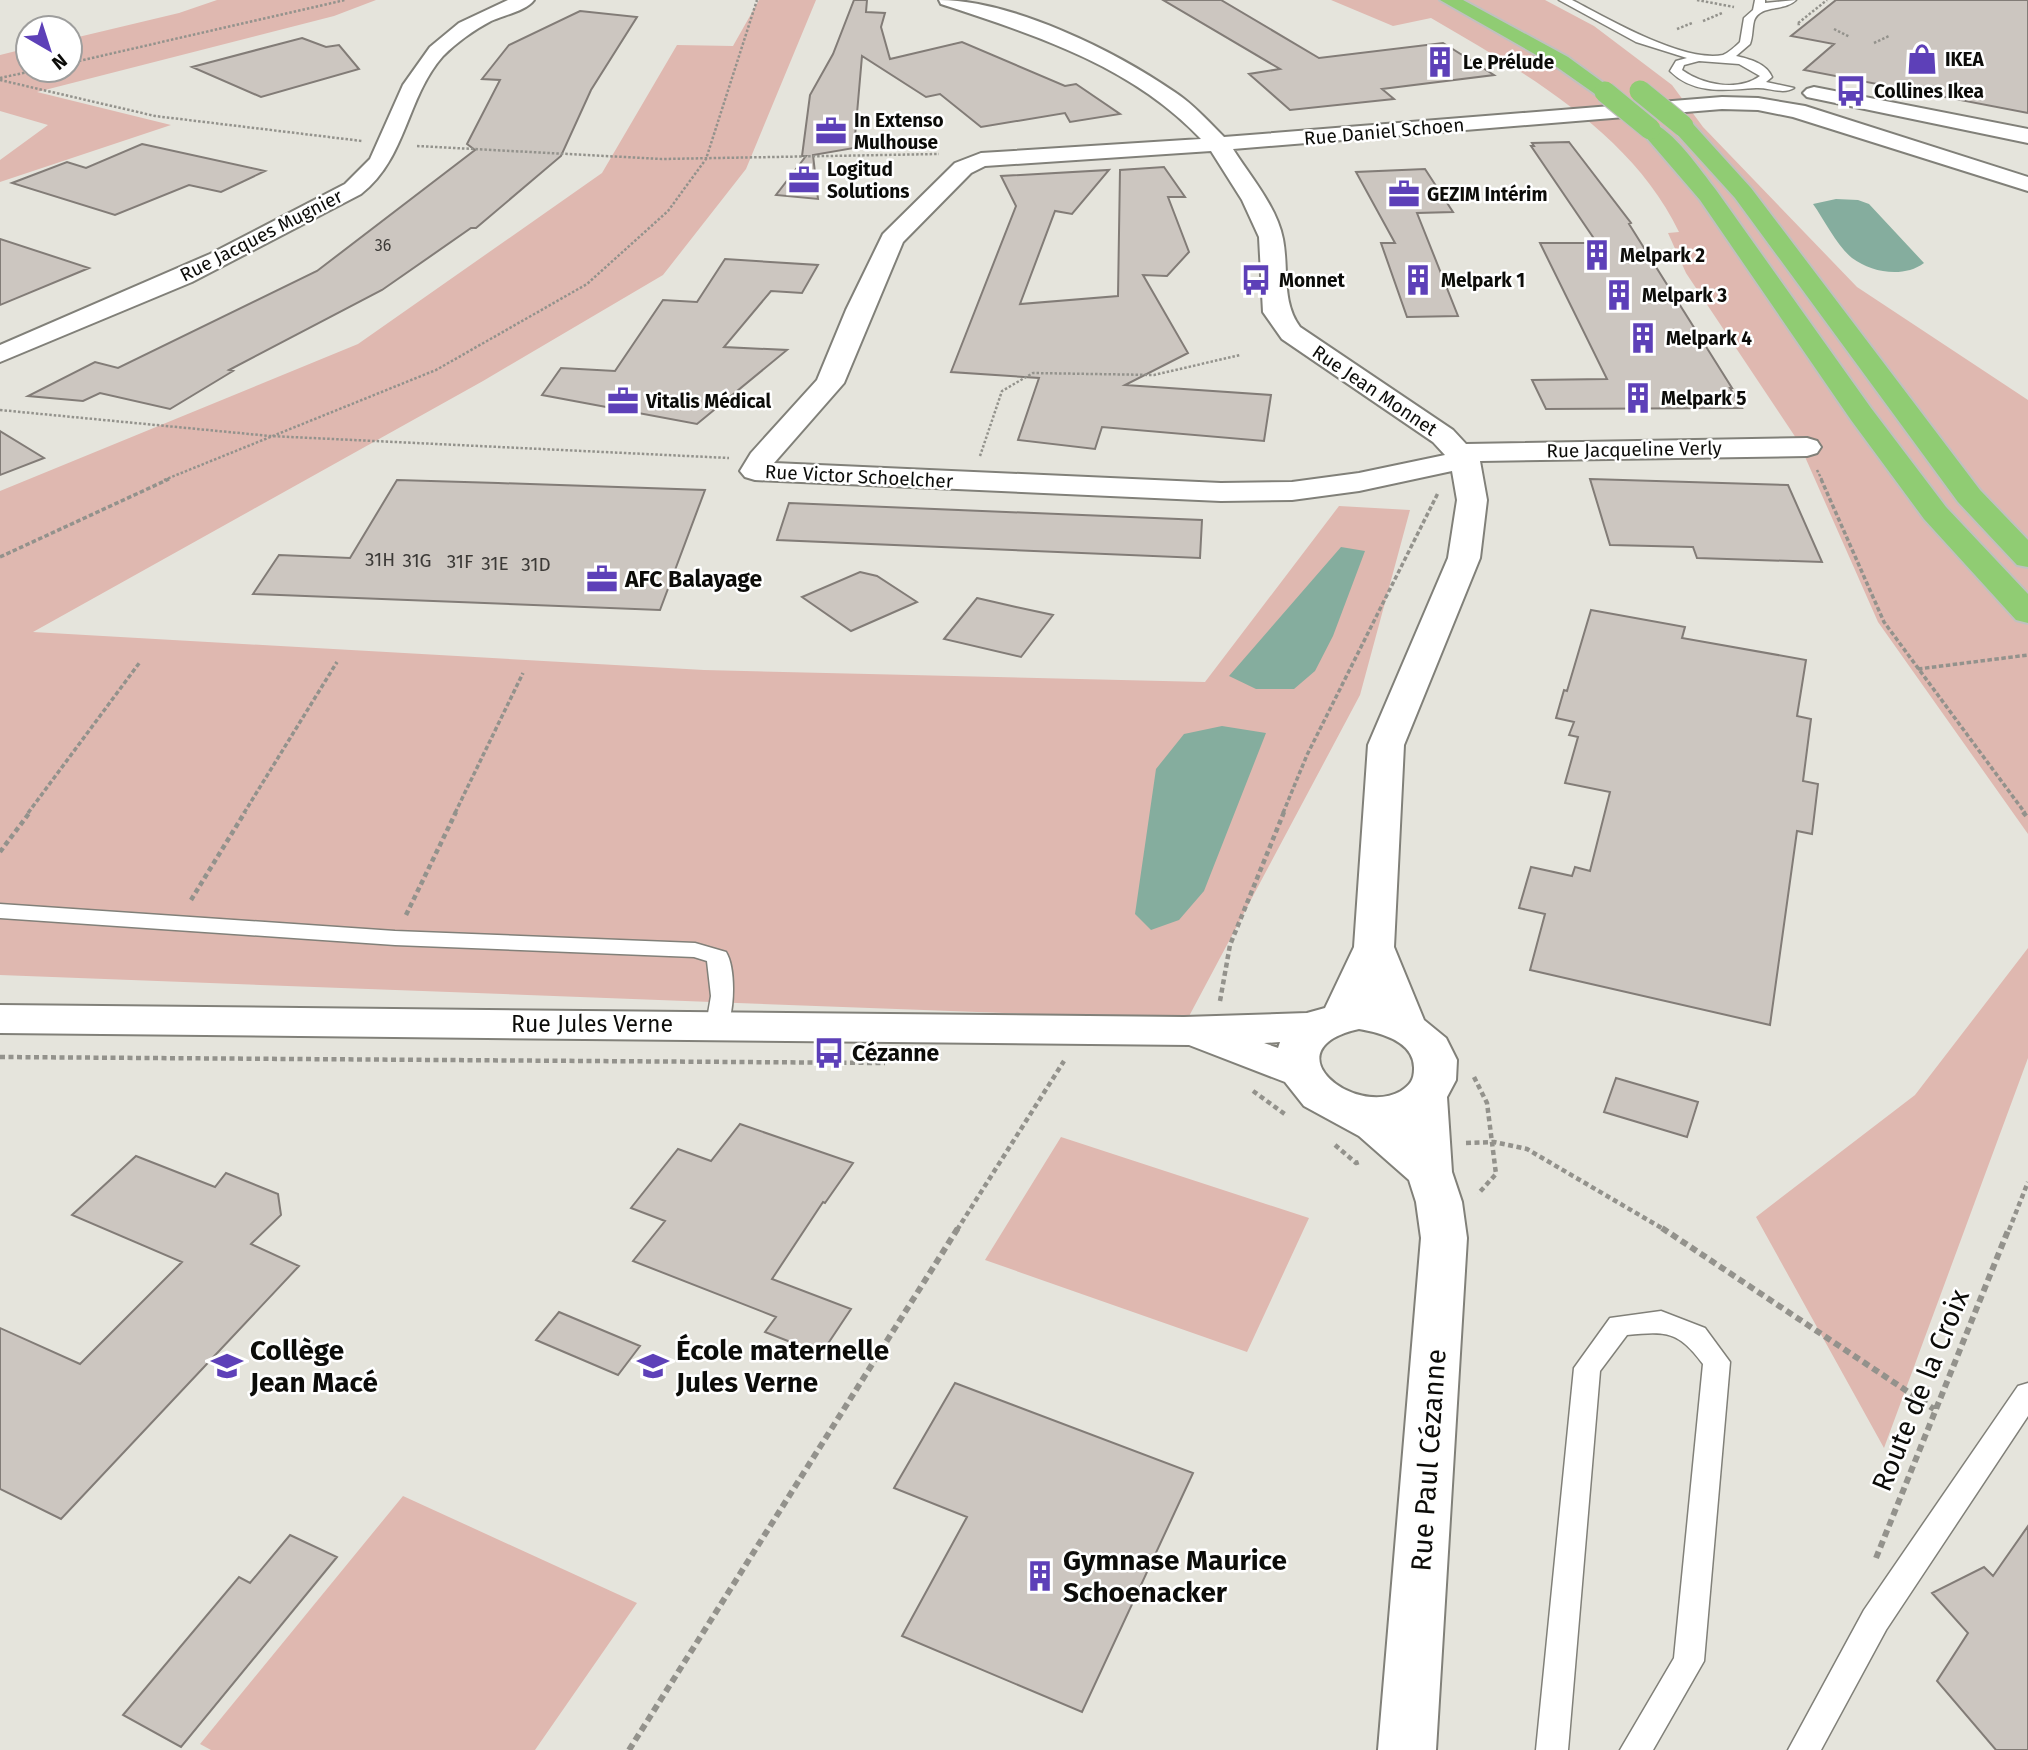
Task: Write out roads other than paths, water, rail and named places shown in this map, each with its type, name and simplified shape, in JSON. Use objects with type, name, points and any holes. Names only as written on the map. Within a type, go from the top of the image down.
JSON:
[{"type":"highway","points":[[1449,0],[1561,61],[1650,129],[1682,162],[1861,414],[1935,513],[2028,613]]},
{"type":"highway","points":[[1486,0],[1605,67]]},
{"type":"highway","points":[[1633,87],[1683,126],[1744,193],[1969,496],[2028,558]]},
{"type":"highway","points":[[1969,496],[2000,508],[2028,537]]},
{"type":"street","name":"Rue Jacques Mugnier","points":[[0,354],[195,271],[336,200],[370,174],[389,144],[412,87],[435,50],[469,24],[525,0]]},
{"type":"street","name":"Rue Jean Monnet","points":[[948,0],[1047,32],[1108,60],[1170,99],[1219,144],[1254,200],[1271,237],[1276,312],[1291,333],[1443,436],[1455,459]]},
{"type":"street","points":[[1787,88],[2028,135]]},
{"type":"street","name":"Rue Daniel Schoen","points":[[1219,144],[1722,103],[1758,104],[1797,111],[2028,184]]},
{"type":"street","name":"Rue Victor Schoelcher","points":[[1219,144],[981,160],[963,168],[892,239],[859,310],[830,383],[761,459],[755,471],[1221,492],[1292,491],[1359,481],[1455,459]]},
{"type":"street","name":"Rue Jacqueline Verly","points":[[1455,459],[1807,447]]},
{"type":"street","points":[[1346,1108],[1364,1112],[1391,1111],[1414,1104],[1425,1095],[1437,1073],[1430,1049],[1408,1028],[1393,999],[1374,947],[1386,746],[1464,558],[1472,500],[1455,459]]},
{"type":"street","points":[[1374,947],[1328,1022],[1298,1047],[1298,1071],[1315,1093],[1375,1125],[1429,1172]]},
{"type":"street","points":[[1328,1022],[1376,1017],[1408,1028]]},
{"type":"street","name":"Rue Jules Verne","points":[[0,1019],[717,1025],[1063,1054],[1184,1031],[1328,1022]]},
{"type":"street","name":"Rue Jules Verne","points":[[1184,1031],[1298,1071]]},
{"type":"street","name":"Rue Paul Cézanne","points":[[1407,1750],[1444,1238],[1439,1202],[1429,1172],[1425,1095]]},
{"type":"lane","points":[[1564,0],[1660,48],[1680,63]]},
{"type":"lane","points":[[1726,58],[1742,51],[1746,45],[1749,18],[1760,3],[1784,4],[1791,0]]},
{"type":"lane","points":[[1660,48],[1699,58],[1726,58],[1760,68],[1766,77],[1787,88]]},
{"type":"lane","points":[[1699,58],[1680,63],[1676,67],[1681,76],[1701,83],[1730,87],[1754,84],[1787,88]]},
{"type":"lane","points":[[1754,84],[1766,77]]},
{"type":"lane","points":[[0,911],[178,920],[395,938],[695,950],[718,957],[722,996],[717,1025]]},
{"type":"lane","points":[[1552,1750],[1587,1368],[1619,1325],[1661,1321],[1696,1335],[1717,1362],[1689,1661],[1636,1750]]},
{"type":"lane","points":[[1804,1750],[1875,1620],[2028,1394]]},
{"type":"place","name":"IKEA","points":[[1922,59]]},
{"type":"place","name":"Le Prélude","points":[[1440,62]]},
{"type":"place","name":"Collines Ikea","points":[[1851,91]]},
{"type":"place","name":"In Extenso Mulhouse","points":[[831,131]]},
{"type":"place","name":"Logitud Solutions","points":[[804,180]]},
{"type":"place","name":"GEZIM Intérim","points":[[1404,194]]},
{"type":"place","name":"Melpark 2","points":[[1597,255]]},
{"type":"place","name":"Monnet","points":[[1256,280]]},
{"type":"place","name":"Melpark 1","points":[[1418,280]]},
{"type":"place","name":"Melpark 3","points":[[1619,295]]},
{"type":"place","name":"Melpark 4","points":[[1643,338]]},
{"type":"place","name":"Melpark 5","points":[[1638,398]]},
{"type":"place","name":"Vitalis Médical","points":[[623,401]]},
{"type":"place","name":"AFC Balayage","points":[[602,579]]},
{"type":"place","name":"Cézanne","points":[[829,1053]]},
{"type":"place","name":"Collège Jean Macé","points":[[227,1366]]},
{"type":"place","name":"École maternelle Jules Verne","points":[[653,1366]]},
{"type":"place","name":"Gymnase Maurice Schoenacker","points":[[1040,1576]]}]
